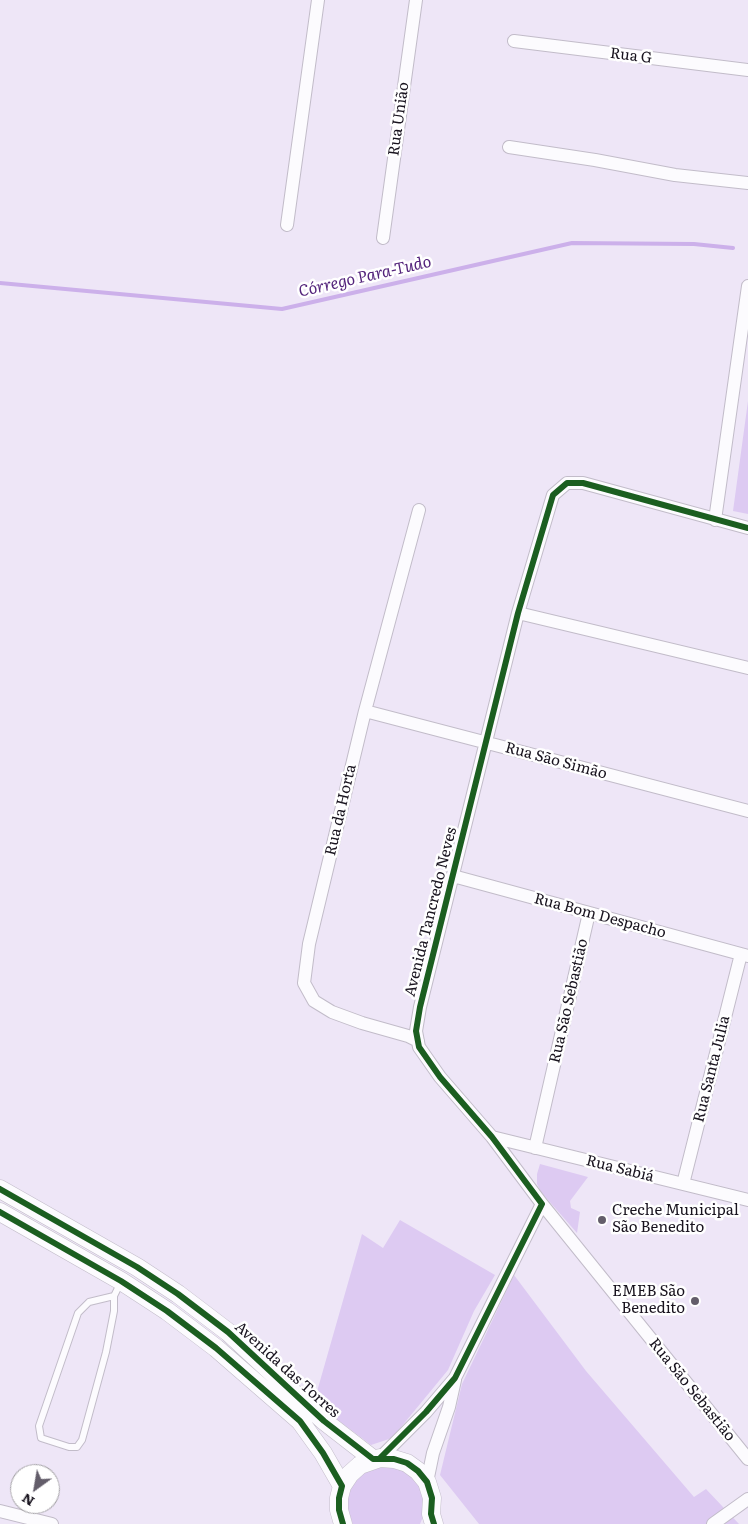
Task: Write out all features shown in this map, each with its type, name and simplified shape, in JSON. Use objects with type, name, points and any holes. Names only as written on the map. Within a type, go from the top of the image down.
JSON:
[{"type":"main road","name":"Avenida das Torres","points":[[0,1189],[129,1262],[178,1294],[228,1332],[324,1421],[376,1459],[394,1458],[407,1463],[418,1471],[427,1482]]},
{"type":"main road","name":"Avenida das Torres","points":[[0,1212],[118,1288],[167,1311],[216,1348],[300,1421],[323,1453],[342,1486]]},
{"type":"main road","points":[[343,1524],[339,1504],[342,1486],[350,1474],[360,1465],[376,1459]]},
{"type":"main road","points":[[427,1482],[432,1498],[431,1521]]},
{"type":"street","points":[[286,225],[318,0]]},
{"type":"street","name":"Rua União","points":[[383,238],[416,0]]},
{"type":"street","name":"Rua G","points":[[514,41],[748,70]]},
{"type":"street","points":[[510,146],[674,175],[748,183]]},
{"type":"street","points":[[715,520],[748,286]]},
{"type":"street","name":"Avenida Tancredo Neves","points":[[542,1204],[492,1137],[440,1077],[419,1047],[416,1031],[420,1007],[518,612],[553,495],[567,483],[583,483],[748,528]]},
{"type":"street","name":"Rua da Horta","points":[[418,1041],[408,1036],[332,1012],[314,1001],[304,983],[309,944],[364,711],[419,510]]},
{"type":"street","points":[[518,612],[748,668]]},
{"type":"street","name":"Rua São Simão","points":[[364,711],[748,812]]},
{"type":"street","name":"Rua Bom Despacho","points":[[453,876],[744,955]]},
{"type":"street","name":"Rua São Sebastião","points":[[534,1148],[589,913]]},
{"type":"street","name":"Rua Santa Julia","points":[[683,1184],[744,955]]},
{"type":"street","name":"Rua Sabiá","points":[[492,1137],[748,1200]]},
{"type":"street","points":[[376,1459],[426,1412],[455,1378],[542,1204]]},
{"type":"street","name":"Rua São Sebastião","points":[[542,1204],[748,1459]]},
{"type":"street","points":[[427,1482],[433,1453],[449,1407],[455,1378]]},
{"type":"street","points":[[713,1524],[748,1499]]},
{"type":"street","points":[[0,1511],[52,1524]]},
{"type":"lane","points":[[118,1288],[106,1352],[82,1440],[77,1447],[69,1447],[41,1438],[39,1426],[78,1313],[89,1302],[118,1288]]},
{"type":"shaded area","points":[[748,401],[748,514],[733,511]]},
{"type":"shaded area","points":[[540,1164],[588,1177],[570,1201],[571,1208],[580,1212],[577,1233],[541,1192],[537,1184]]},
{"type":"shaded area","points":[[400,1220],[495,1275],[474,1311],[448,1370],[392,1438],[371,1445],[314,1402],[362,1234],[383,1248]]},
{"type":"shaded area","points":[[514,1275],[586,1371],[694,1497],[706,1489],[739,1524],[479,1524],[440,1475],[462,1384]]},
{"type":"shaded area","points":[[393,1461],[424,1486],[425,1512],[420,1524],[353,1524],[347,1512],[345,1499],[356,1474]]},
{"type":"waterway","name":"Córrego Para-Tudo","points":[[0,283],[282,309],[572,243],[694,244],[733,248]]},
{"type":"cycle path","points":[[380,1458],[426,1412],[455,1378],[542,1204],[492,1137],[440,1077],[419,1047],[416,1031],[420,1007],[518,613],[553,495],[567,483],[583,483],[748,528]]},
{"type":"cycle path","points":[[0,1189],[137,1267],[178,1294],[228,1332],[324,1421],[373,1459],[394,1459],[407,1463],[418,1471],[427,1482],[432,1498],[431,1514],[434,1524]]},
{"type":"cycle path","points":[[0,1212],[121,1281],[167,1311],[216,1348],[300,1421],[323,1453],[342,1486],[339,1510],[343,1524]]},
{"type":"place","name":"Creche Municipal São Benedito","points":[[602,1220]]},
{"type":"place","name":"EMEB São Benedito","points":[[695,1301]]}]
